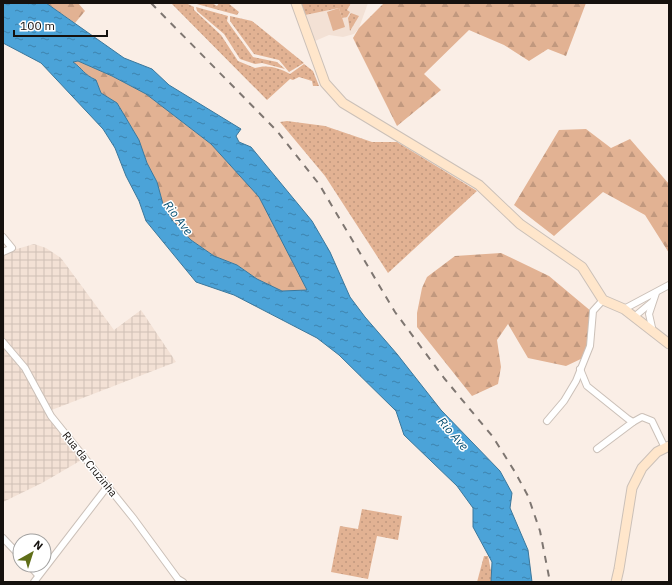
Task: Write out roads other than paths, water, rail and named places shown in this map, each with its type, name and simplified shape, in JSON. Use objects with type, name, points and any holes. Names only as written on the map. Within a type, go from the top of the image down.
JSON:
[{"type":"street","points":[[296,3],[325,83],[343,103],[479,185],[520,224],[582,268],[603,300],[624,310],[669,344]]},
{"type":"street","points":[[3,237],[12,248],[3,252]]},
{"type":"street","points":[[624,310],[639,300],[656,293],[669,285]]},
{"type":"street","points":[[653,332],[649,314],[656,293]]},
{"type":"street","points":[[547,421],[564,401],[580,369],[590,346],[594,311],[603,300]]},
{"type":"street","points":[[634,317],[652,302]]},
{"type":"street","name":"Rua da Cruzinha","points":[[3,342],[25,368],[51,416],[178,579],[183,582]]},
{"type":"street","points":[[580,369],[587,386],[633,422]]},
{"type":"street","points":[[597,449],[640,417],[650,419],[654,423],[667,447],[657,452],[642,468],[632,488],[620,569],[616,582]]},
{"type":"street","points":[[34,582],[107,487]]},
{"type":"street","points":[[3,538],[12,548]]},
{"type":"water","name":"Rio Ave","points":[[3,3],[46,3],[124,58],[152,69],[169,85],[241,129],[236,136],[239,142],[251,147],[312,221],[330,252],[350,297],[365,317],[397,354],[441,410],[500,471],[512,493],[510,508],[528,550],[532,582],[491,582],[492,562],[473,527],[473,508],[457,486],[404,435],[396,411],[339,355],[317,338],[234,295],[196,282],[146,221],[139,201],[126,176],[115,148],[103,129],[41,63],[3,43]],"holes":[[[78,61],[112,76],[146,94],[211,144],[259,197],[307,290],[282,291],[257,279],[237,265],[214,256],[191,240],[172,220],[163,204],[157,182],[147,163],[139,140],[117,103],[101,93],[96,80],[88,76],[73,62]]]},
{"type":"railway","points":[[151,3],[277,131],[319,184],[395,312],[444,378],[493,437],[515,472],[528,496],[540,531],[550,582]]}]
